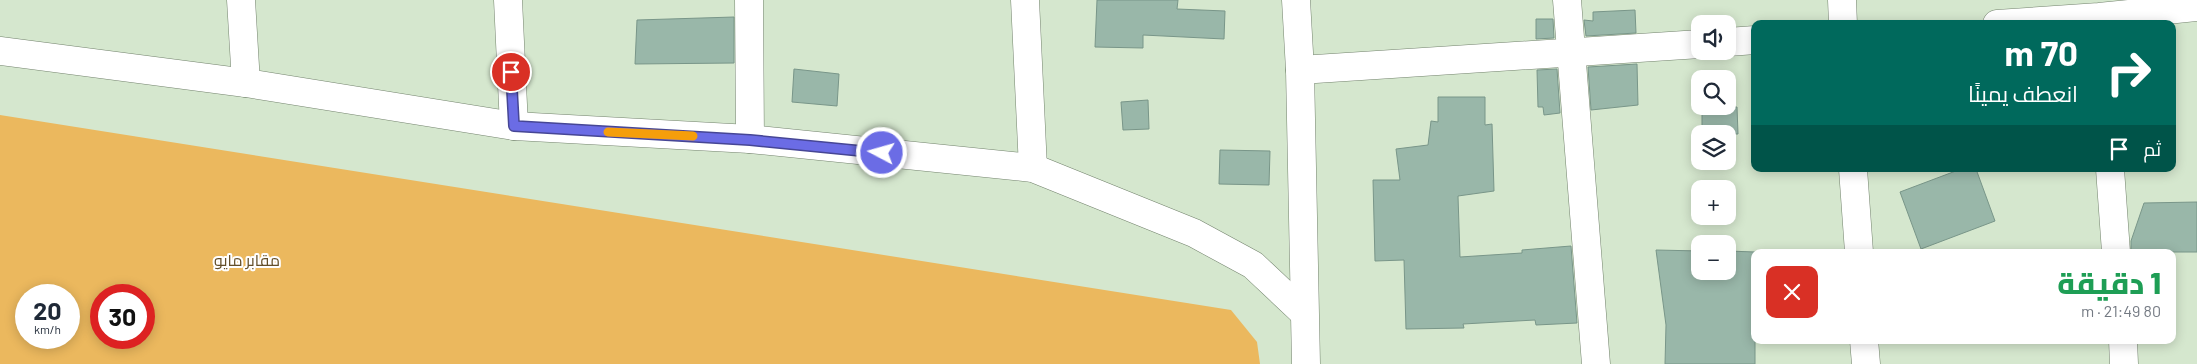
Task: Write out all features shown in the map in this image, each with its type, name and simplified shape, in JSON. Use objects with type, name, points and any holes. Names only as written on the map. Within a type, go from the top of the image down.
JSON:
[{"type":"street","points":[[241,0],[246,84]]},
{"type":"street","points":[[508,0],[514,126]]},
{"type":"street","points":[[749,0],[750,140]]},
{"type":"street","points":[[1025,0],[1033,168]]},
{"type":"street","points":[[1296,0],[1300,70],[1306,364]]},
{"type":"street","points":[[1567,0],[1596,364]]},
{"type":"street","points":[[1842,0],[1844,20]]},
{"type":"street","points":[[2037,20],[2197,7]]},
{"type":"street","points":[[1736,41],[1751,40]]},
{"type":"street","points":[[1300,70],[1691,45]]},
{"type":"street","points":[[0,51],[246,84],[514,126],[750,140],[1033,168],[1194,234],[1253,265],[1304,313]]},
{"type":"street","points":[[1853,172],[1859,249]]},
{"type":"street","points":[[2110,172],[2116,249]]},
{"type":"street","points":[[1864,344],[1866,364]]},
{"type":"street","points":[[2123,344],[2124,364]]},
{"type":"green space","name":"مقابر مايو","points":[[0,115],[1231,310],[1257,342],[1260,364],[0,364]]},
{"type":"building","points":[[1097,0],[1178,0],[1177,9],[1225,11],[1224,39],[1143,35],[1143,48],[1095,47]]},
{"type":"building","points":[[1635,10],[1636,33],[1586,36],[1584,20],[1593,21],[1593,12]]},
{"type":"building","points":[[734,17],[734,63],[635,64],[637,20]]},
{"type":"building","points":[[1536,19],[1553,19],[1554,38],[1536,39]]},
{"type":"building","points":[[1637,64],[1638,105],[1591,110],[1588,67]]},
{"type":"building","points":[[794,69],[839,74],[837,106],[792,102]]},
{"type":"building","points":[[1557,69],[1560,113],[1544,115],[1543,107],[1538,107],[1537,70]]},
{"type":"building","points":[[1438,97],[1485,97],[1485,125],[1492,124],[1494,191],[1458,196],[1460,257],[1522,253],[1522,250],[1571,246],[1577,323],[1536,325],[1535,320],[1463,324],[1464,328],[1406,329],[1404,260],[1375,261],[1373,180],[1400,180],[1396,149],[1428,145],[1431,121],[1438,122]]},
{"type":"building","points":[[1148,100],[1149,129],[1123,130],[1121,102]]},
{"type":"building","points":[[1737,107],[1738,134],[1736,134],[1736,125],[1702,125],[1702,115],[1736,115]]},
{"type":"building","points":[[1220,150],[1270,151],[1269,185],[1219,184]]},
{"type":"building","points":[[1953,172],[1977,172],[1995,221],[1921,249],[1900,192]]},
{"type":"building","points":[[2197,202],[2197,252],[2176,252],[2176,249],[2131,249],[2131,241],[2144,203]]},
{"type":"building","points":[[1656,250],[1691,251],[1691,280],[1736,280],[1736,251],[1751,252],[1751,344],[1755,344],[1755,364],[1665,364],[1666,325]]},
{"type":"slow traffic","points":[[608,132],[693,136]]},
{"type":"route","points":[[511,72],[514,126],[750,140],[882,153]]}]
